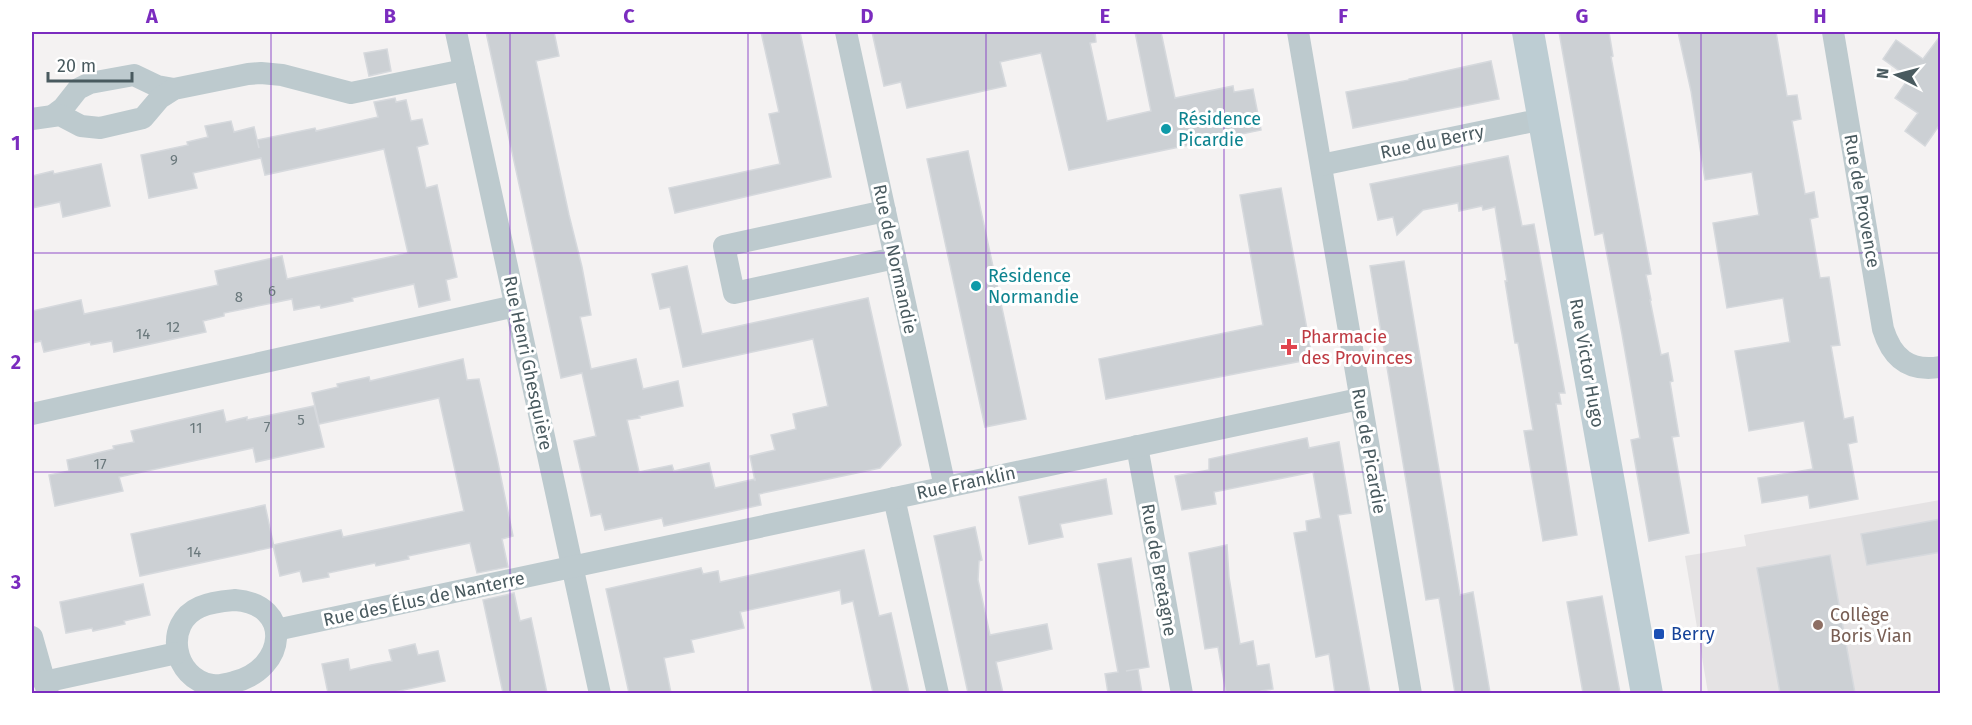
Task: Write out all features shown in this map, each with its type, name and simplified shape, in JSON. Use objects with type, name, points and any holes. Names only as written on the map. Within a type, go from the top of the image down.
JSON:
[{"type":"street","name":"Rue Henri Ghesquière","points":[[456,32],[600,693]]},
{"type":"street","name":"Rue de Normandie","points":[[846,32],[945,487]]},
{"type":"street","name":"Rue de Picardie","points":[[1298,32],[1411,693]]},
{"type":"street","name":"Rue Victor Hugo","points":[[1528,32],[1647,693]]},
{"type":"street","name":"Rue de Provence","points":[[1833,32],[1884,328],[1891,348],[1906,363],[1923,368],[1941,367]]},
{"type":"street","points":[[55,114],[63,108],[78,89],[90,83],[134,75],[157,86],[174,89],[261,73],[293,77],[351,93],[464,70]]},
{"type":"street","points":[[32,119],[55,114],[65,116],[81,126],[100,128],[144,118],[155,102],[174,89]]},
{"type":"street","name":"Rue du Berry","points":[[1321,165],[1543,119]]},
{"type":"street","points":[[885,211],[724,246],[728,265],[734,293],[895,258]]},
{"type":"street","points":[[32,414],[516,306]]},
{"type":"street","name":"Rue Franklin","points":[[573,568],[1359,399]]},
{"type":"street","name":"Rue de Bretagne","points":[[1137,446],[1182,693]]},
{"type":"street","points":[[894,498],[938,693]]},
{"type":"street","name":"Rue des Élus de Nanterre","points":[[276,630],[573,568]]},
{"type":"street","points":[[235,600],[252,603],[266,613],[276,630],[275,646],[268,662],[249,678],[231,683],[213,685],[197,680],[184,669],[177,653],[178,631],[187,617],[200,607],[216,602],[235,600]]},
{"type":"street","points":[[32,637],[46,688],[177,653]]},
{"type":"shaded area","name":"Collège Boris Vian","points":[[1940,500],[1940,693],[1708,693],[1685,556],[1746,546],[1744,535]]},
{"type":"building","points":[[486,32],[554,32],[559,56],[536,61],[591,315],[580,317],[591,369],[636,359],[643,389],[678,381],[683,406],[627,420],[639,472],[672,465],[674,471],[709,463],[715,488],[755,479],[750,456],[775,450],[771,435],[796,429],[793,414],[828,406],[813,339],[683,367],[670,307],[660,309],[652,274],[687,266],[702,334],[868,298],[901,445],[880,468],[759,494],[761,505],[664,526],[662,518],[605,530],[601,514],[591,516],[574,441],[596,436],[582,373],[561,378]]},
{"type":"building","points":[[761,32],[800,32],[831,177],[675,213],[669,188],[780,164],[769,114],[779,112]]},
{"type":"building","points":[[872,32],[1095,32],[1096,42],[1090,43],[1107,121],[1151,111],[1135,32],[1161,32],[1175,98],[1233,86],[1234,92],[1253,89],[1261,130],[1069,170],[1041,53],[1000,62],[1006,86],[907,108],[901,82],[884,86]]},
{"type":"building","points":[[1559,32],[1609,32],[1613,56],[1611,57],[1651,274],[1646,275],[1650,300],[1661,355],[1668,353],[1673,381],[1670,382],[1679,436],[1672,437],[1689,533],[1649,541],[1631,440],[1640,438],[1622,334],[1603,233],[1595,235]]},
{"type":"building","points":[[1678,32],[1776,32],[1787,96],[1797,95],[1801,119],[1792,121],[1805,194],[1814,192],[1818,217],[1810,219],[1820,278],[1829,277],[1840,345],[1831,346],[1844,419],[1853,417],[1857,442],[1848,444],[1858,499],[1810,508],[1808,495],[1762,503],[1758,478],[1813,469],[1804,421],[1749,431],[1735,351],[1790,342],[1783,298],[1727,308],[1713,223],[1759,215],[1752,172],[1705,180],[1691,91]]},
{"type":"building","points":[[1941,35],[1941,129],[1938,127],[1925,146],[1905,131],[1918,113],[1895,98],[1909,78],[1883,59],[1896,40],[1923,59]]},
{"type":"building","points":[[387,49],[391,71],[369,76],[364,53]]},
{"type":"building","points":[[1491,61],[1499,99],[1353,128],[1346,92]]},
{"type":"building","points":[[395,98],[396,102],[406,100],[411,121],[422,119],[428,144],[417,147],[426,188],[437,185],[457,277],[446,280],[450,300],[419,307],[414,284],[352,298],[353,301],[321,308],[320,305],[294,310],[292,299],[224,313],[224,316],[203,321],[206,332],[114,352],[112,341],[91,345],[90,342],[44,352],[41,341],[32,343],[32,311],[81,300],[84,314],[218,285],[215,271],[282,256],[287,279],[408,253],[384,149],[265,175],[261,158],[193,173],[197,188],[149,198],[141,155],[188,145],[187,142],[208,137],[205,126],[231,121],[234,132],[254,127],[257,140],[315,128],[316,131],[378,117],[374,102]]},
{"type":"building","name":"Résidence Normandie","points":[[968,151],[1026,419],[985,427],[927,159]]},
{"type":"building","points":[[1508,156],[1522,226],[1534,224],[1565,393],[1559,393],[1561,404],[1556,404],[1577,535],[1543,541],[1524,431],[1533,430],[1518,343],[1515,343],[1495,207],[1483,210],[1482,206],[1459,211],[1458,203],[1423,210],[1397,235],[1393,217],[1378,220],[1370,184]]},
{"type":"building","points":[[101,164],[110,206],[63,217],[60,202],[32,208],[32,176]]},
{"type":"building","points":[[1281,188],[1311,351],[1302,361],[1106,399],[1099,359],[1263,325],[1240,195]]},
{"type":"building","points":[[1404,261],[1460,595],[1473,592],[1490,693],[1455,693],[1439,598],[1426,600],[1370,266]]},
{"type":"building","points":[[463,359],[467,380],[479,379],[497,458],[513,536],[502,539],[508,567],[477,573],[470,543],[408,556],[409,559],[376,566],[375,563],[328,573],[329,577],[303,582],[300,571],[280,576],[273,545],[341,530],[343,537],[464,511],[439,398],[319,424],[312,393],[338,387],[337,384],[369,377],[370,381]]},
{"type":"building","points":[[314,406],[324,447],[256,462],[253,448],[119,477],[123,491],[55,506],[49,475],[69,471],[67,460],[134,442],[131,431],[223,410],[226,422]]},
{"type":"building","points":[[1307,438],[1309,448],[1339,442],[1351,513],[1338,515],[1370,693],[1335,693],[1329,654],[1316,657],[1294,533],[1307,531],[1306,521],[1321,518],[1313,472],[1214,492],[1216,504],[1182,510],[1175,476],[1209,470],[1209,459]]},
{"type":"building","points":[[1106,479],[1112,514],[1060,524],[1063,537],[1029,544],[1019,497]]},
{"type":"building","points":[[265,505],[274,547],[140,576],[131,534]]},
{"type":"building","points":[[1941,519],[1941,552],[1867,565],[1861,534]]},
{"type":"building","points":[[975,527],[982,560],[979,561],[978,580],[990,635],[1047,624],[1052,649],[996,662],[1003,693],[968,693],[934,536]]},
{"type":"building","points":[[1227,545],[1229,577],[1240,644],[1253,641],[1257,666],[1269,664],[1273,689],[1261,691],[1261,693],[1226,693],[1218,647],[1205,649],[1189,553]]},
{"type":"building","points":[[864,550],[879,616],[891,613],[909,693],[873,693],[853,601],[842,604],[840,590],[740,612],[744,628],[691,640],[694,652],[664,658],[671,693],[629,693],[606,589],[701,568],[703,574],[718,571],[720,582]]},
{"type":"building","points":[[1830,555],[1855,693],[1780,693],[1757,568]]},
{"type":"building","points":[[1131,558],[1149,667],[1126,671],[1138,669],[1142,693],[1108,693],[1105,674],[1118,672],[1098,564]]},
{"type":"building","points":[[143,584],[150,615],[124,621],[125,624],[93,631],[92,628],[66,633],[60,602]]},
{"type":"building","points":[[514,593],[520,621],[531,618],[547,693],[503,693],[483,600]]},
{"type":"building","points":[[1602,596],[1620,693],[1583,693],[1567,602]]},
{"type":"building","points":[[415,644],[418,655],[438,651],[445,681],[390,693],[328,693],[322,664],[348,659],[350,670],[392,661],[389,650]]},
{"type":"place","name":"Résidence Picardie","points":[[1166,129]]},
{"type":"place","name":"Résidence Normandie","points":[[976,286]]},
{"type":"place","name":"Pharmacie des Provinces","points":[[1289,347]]},
{"type":"place","name":"Collège Boris Vian","points":[[1818,625]]},
{"type":"place","name":"Berry","points":[[1659,634]]}]
